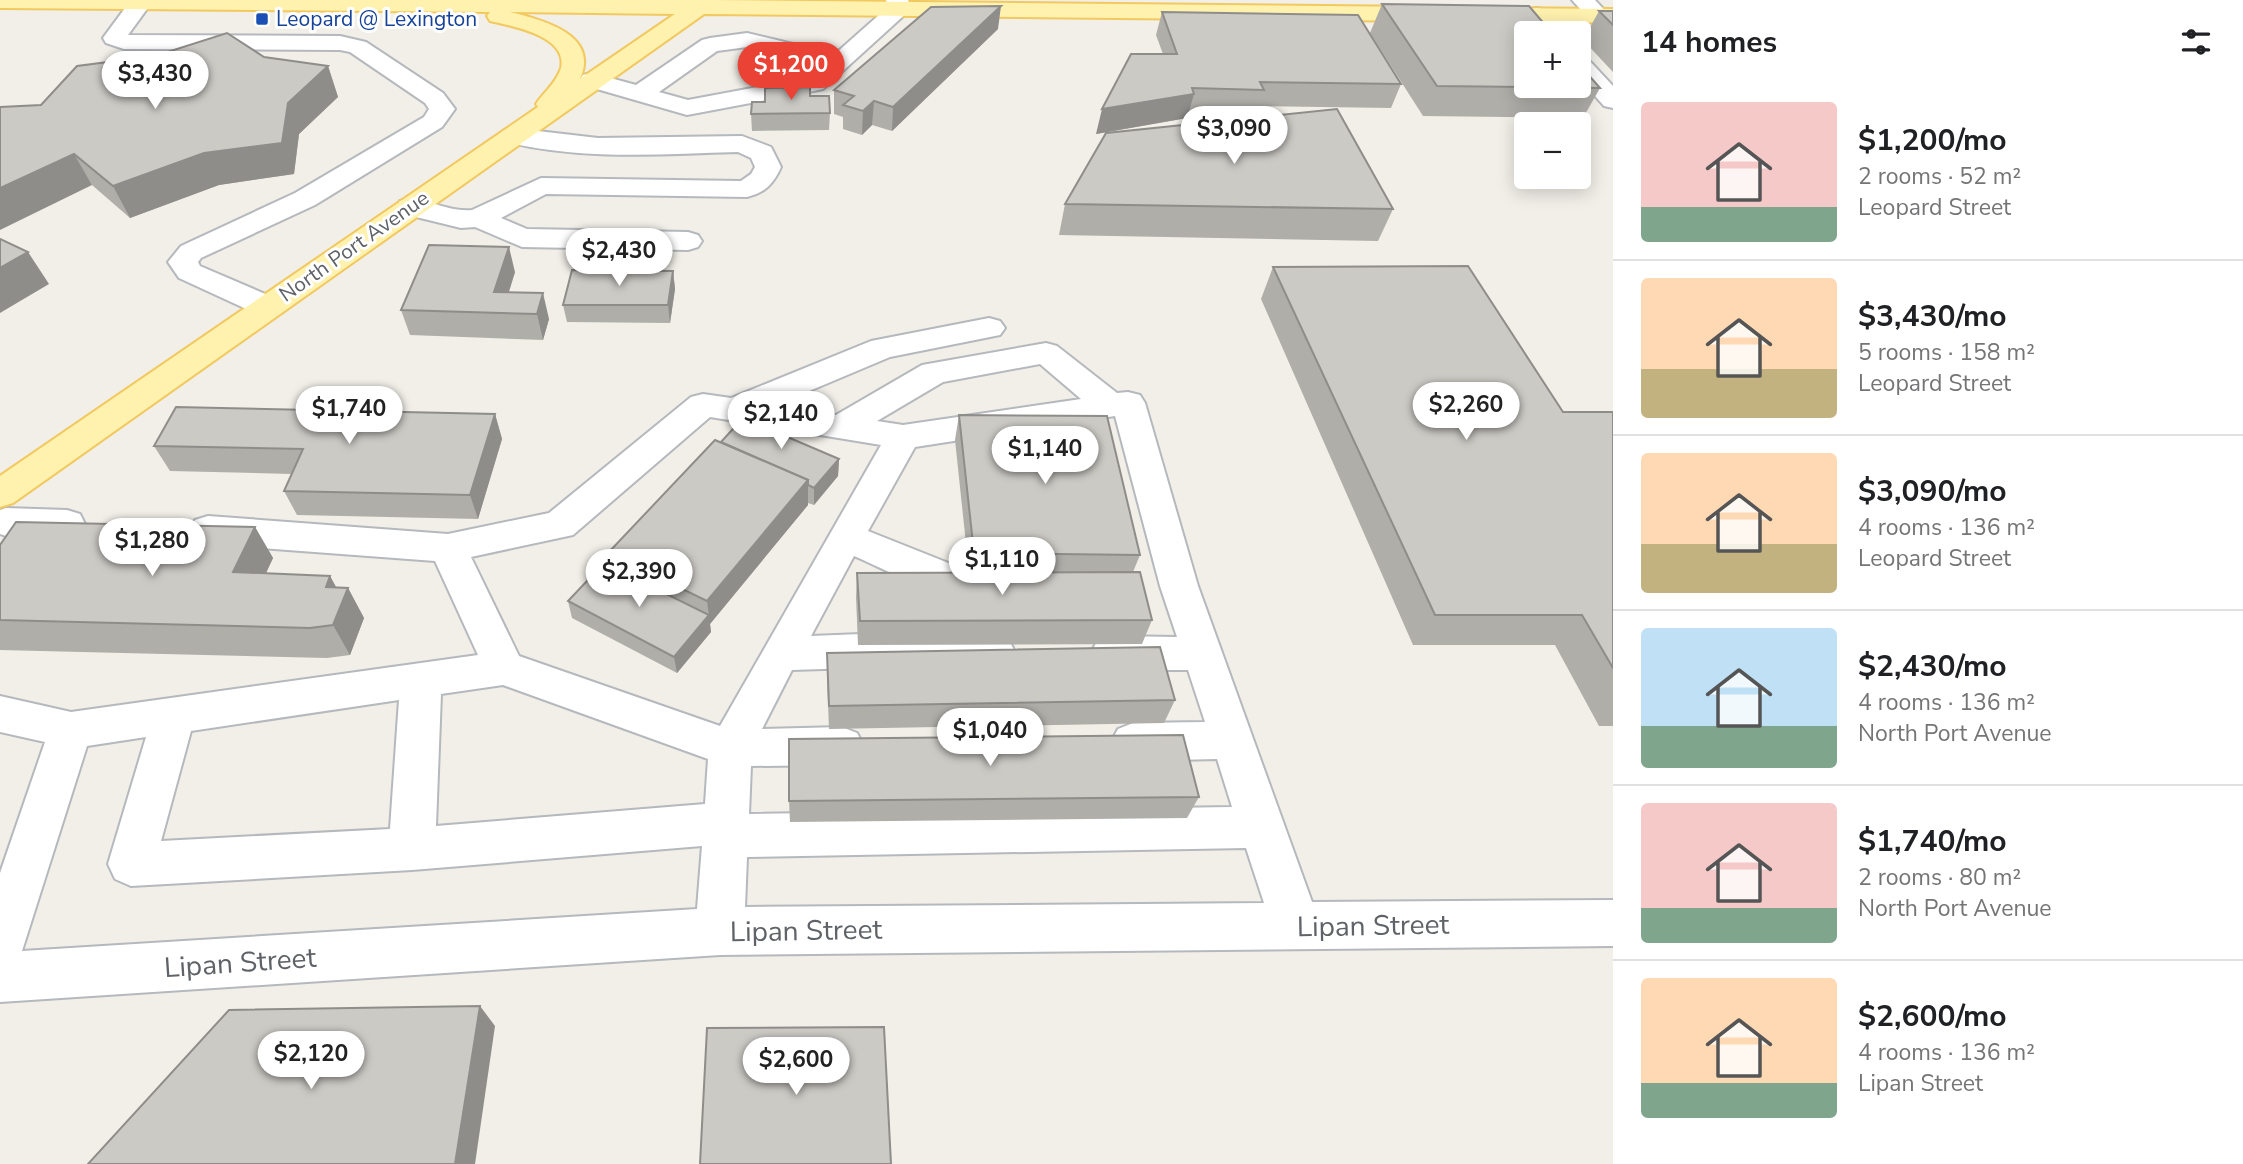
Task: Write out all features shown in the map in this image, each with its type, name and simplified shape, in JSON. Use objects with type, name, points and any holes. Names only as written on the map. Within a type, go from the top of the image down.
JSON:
[{"type":"main road","points":[[0,1],[248,1],[346,4],[475,12],[521,22],[562,39],[572,49],[575,61],[570,78],[558,95],[517,132]]},
{"type":"main road","name":"North Port Avenue","points":[[2,516],[266,306],[704,3]]},
{"type":"main road","points":[[346,4],[899,4],[1537,15],[1598,10]]},
{"type":"street","points":[[141,2],[114,38],[124,42],[340,43],[358,47],[369,54],[434,98],[442,109],[433,122],[305,200],[191,252],[183,262],[189,272],[266,306]]},
{"type":"street","points":[[592,80],[687,108],[814,83],[899,4]]},
{"type":"street","points":[[1537,15],[1542,21]]},
{"type":"street","points":[[640,94],[710,45],[747,40],[839,62]]},
{"type":"street","points":[[1591,76],[1613,100]]},
{"type":"street","points":[[410,207],[461,220],[479,218],[541,186],[747,189],[762,179],[768,167],[762,153],[742,144],[578,145],[539,142],[517,132]]},
{"type":"street","points":[[479,218],[522,238],[688,241]]},
{"type":"street","points":[[733,410],[882,348],[989,328]]},
{"type":"street","points":[[841,427],[934,373],[1046,353],[1111,406]]},
{"type":"street","points":[[177,528],[448,548],[560,525],[703,405],[903,437],[1128,403],[1179,586],[1296,926]]},
{"type":"street","points":[[720,931],[730,748],[903,437]]},
{"type":"street","points":[[2,516],[97,524]]},
{"type":"street","points":[[847,538],[958,583],[1013,584]]},
{"type":"street","points":[[448,548],[504,668]]},
{"type":"street","points":[[1138,586],[1179,586]]},
{"type":"street","points":[[780,654],[886,650],[1038,652]]},
{"type":"street","points":[[1079,653],[1203,654]]},
{"type":"street","points":[[0,715],[71,730],[504,668],[730,748],[884,746]]},
{"type":"street","points":[[412,849],[421,680]]},
{"type":"street","points":[[174,715],[131,864],[726,830],[1263,827]]},
{"type":"street","points":[[0,944],[71,730]]},
{"type":"street","points":[[1093,742],[1233,740]]},
{"type":"street","name":"Lipan Street","points":[[0,977],[720,931],[1613,923]]},
{"type":"building","points":[[1382,4],[1529,6],[1542,21],[1514,21],[1514,87],[1437,86]]},
{"type":"building","points":[[1001,6],[893,107],[874,101],[863,111],[843,105],[854,96],[834,90],[931,7]]},
{"type":"building","points":[[1599,11],[1613,11],[1613,25]]},
{"type":"building","points":[[1162,12],[1358,15],[1401,84],[1260,82],[1264,90],[1192,88],[1194,94],[1102,109],[1131,54],[1177,54]]},
{"type":"building","points":[[227,33],[264,57],[328,66],[288,103],[282,143],[204,153],[113,186],[74,154],[0,188],[0,107],[41,105],[77,66],[155,56]]},
{"type":"building","points":[[1591,78],[1600,88],[1591,88]]},
{"type":"building","points":[[810,87],[810,96],[829,96],[830,113],[751,114],[752,102],[765,102],[765,88]]},
{"type":"building","points":[[1337,109],[1393,209],[1065,204],[1106,133]]},
{"type":"building","points":[[0,239],[28,252],[0,268]]},
{"type":"building","points":[[429,245],[509,247],[494,292],[543,293],[537,314],[401,310]]},
{"type":"building","points":[[1468,266],[1563,412],[1613,412],[1613,668],[1582,615],[1435,615],[1273,267]]},
{"type":"building","points":[[572,270],[673,271],[668,305],[563,305]]},
{"type":"building","points":[[176,407],[495,414],[470,495],[284,491],[303,449],[154,446]]},
{"type":"building","points":[[959,415],[1107,416],[1140,555],[974,553]]},
{"type":"building","points":[[743,418],[839,459],[814,488],[808,485],[808,480],[721,442]]},
{"type":"building","points":[[715,440],[808,480],[707,601],[608,553]]},
{"type":"building","points":[[16,522],[255,527],[233,572],[330,576],[326,587],[348,588],[333,625],[310,628],[0,620],[0,545]]},
{"type":"building","points":[[604,563],[709,615],[674,657],[568,601]]},
{"type":"building","points":[[1140,572],[1152,620],[860,621],[857,573]]},
{"type":"building","points":[[1160,647],[1175,700],[829,706],[827,653]]},
{"type":"building","points":[[1183,735],[1199,797],[789,801],[789,739]]},
{"type":"building","points":[[480,1006],[455,1164],[88,1164],[229,1010]]},
{"type":"building","points":[[884,1027],[891,1164],[700,1164],[707,1028]]},
{"type":"place","name":"Leopard @ Lexington","points":[[262,19]]}]
